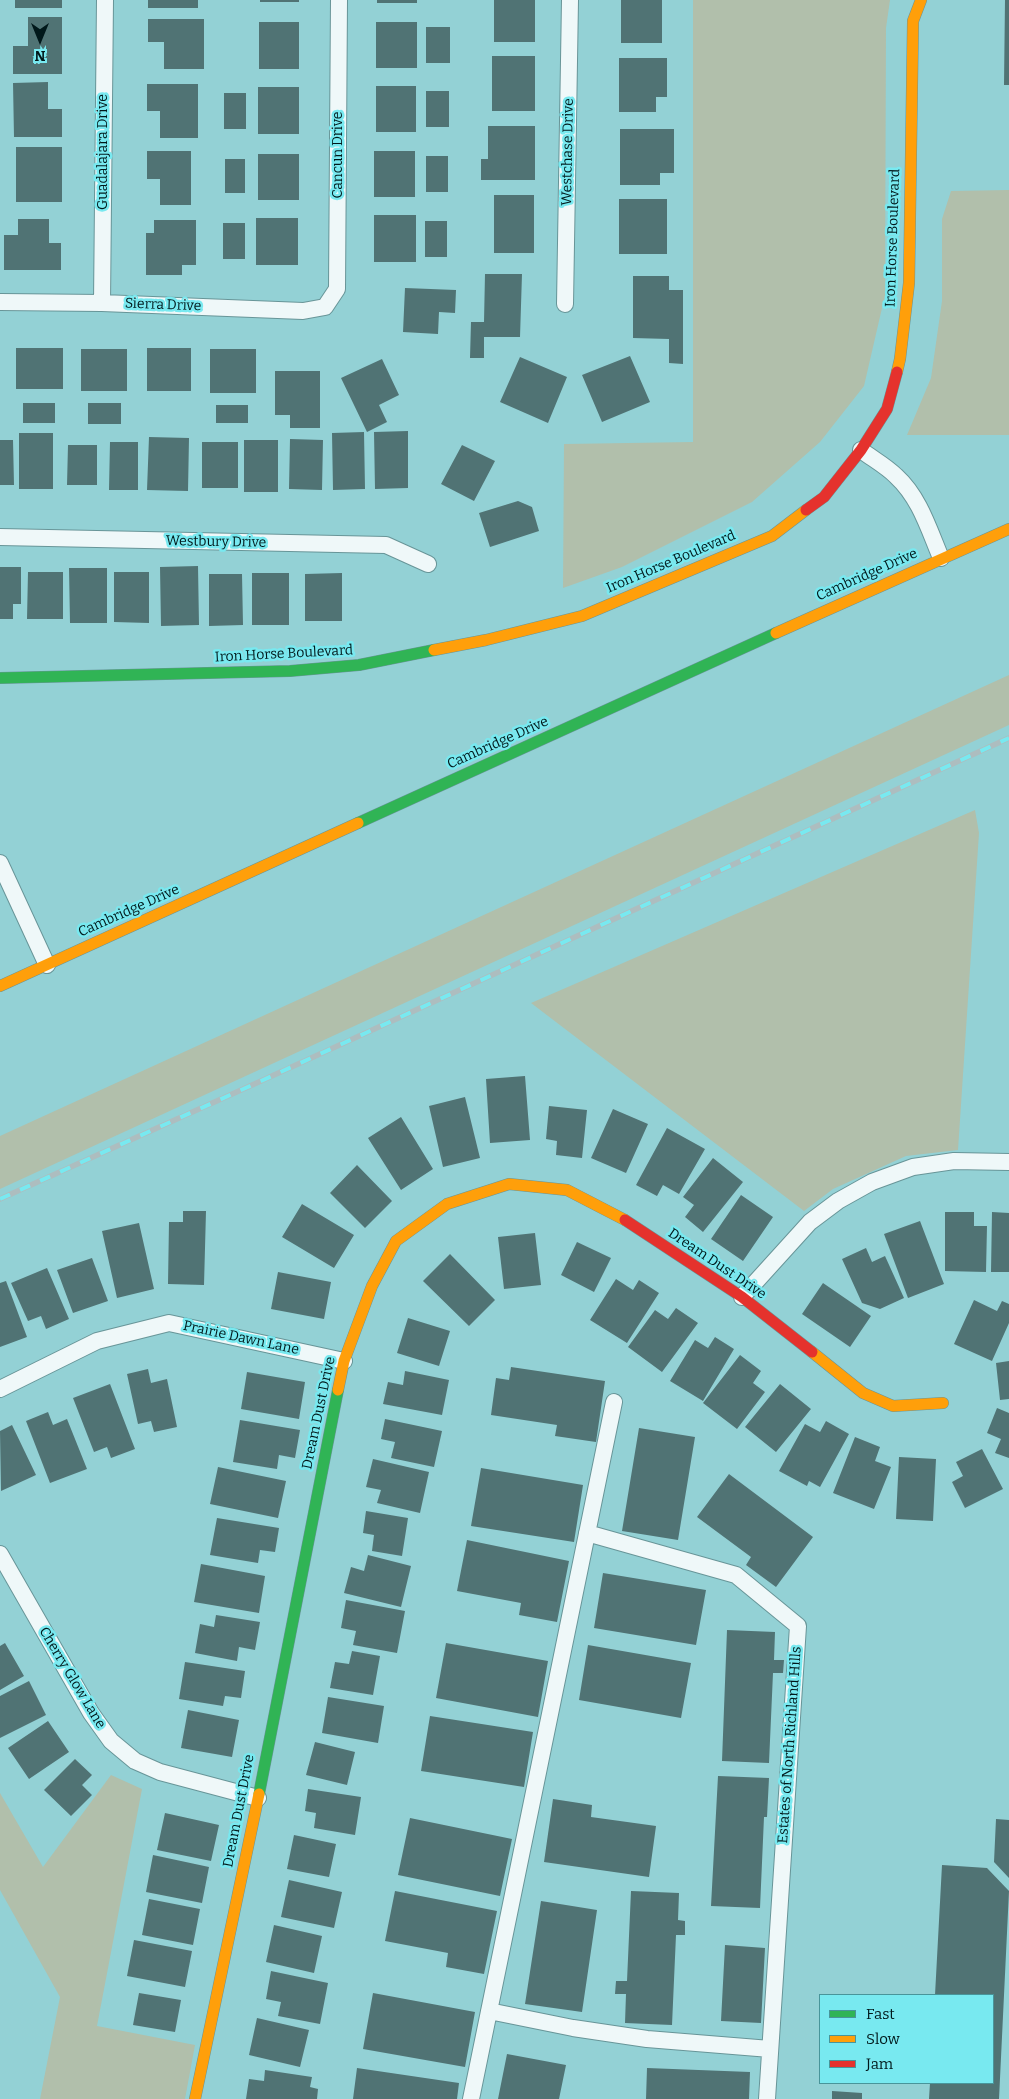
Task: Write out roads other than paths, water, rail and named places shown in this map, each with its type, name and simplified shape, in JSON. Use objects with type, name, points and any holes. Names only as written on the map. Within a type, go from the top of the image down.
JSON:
[{"type":"street","name":"Guadalajara Drive","points":[[102,303],[105,0]]},
{"type":"street","name":"Cancun Drive","points":[[325,307],[337,289],[339,0]]},
{"type":"street","name":"Westchase Drive","points":[[565,304],[570,0]]},
{"type":"street","name":"Iron Horse Boulevard","points":[[0,678],[290,671],[359,665],[486,640],[582,616],[772,536],[824,497],[861,450],[887,409],[900,359],[909,283],[913,21],[921,0]]},
{"type":"street","name":"Sierra Drive","points":[[0,302],[102,303],[303,310],[325,307]]},
{"type":"street","points":[[861,450],[896,476],[912,494],[923,514],[941,558]]},
{"type":"street","name":"Cambridge Drive","points":[[0,986],[941,558],[1009,529]]},
{"type":"street","name":"Westbury Drive","points":[[0,537],[386,545],[428,564]]},
{"type":"street","points":[[0,863],[47,964]]},
{"type":"street","points":[[742,1297],[810,1222],[838,1201],[872,1182],[913,1167],[954,1161],[1009,1162]]},
{"type":"street","name":"Dream Dust Drive","points":[[196,2099],[258,1798],[344,1361],[372,1286],[396,1241],[447,1204],[508,1184],[567,1190],[618,1215],[742,1297],[863,1393],[893,1406],[943,1403]]},
{"type":"street","name":"Prairie Dawn Lane","points":[[0,1389],[97,1341],[169,1323],[344,1361]]},
{"type":"street","points":[[471,2099],[614,1402]]},
{"type":"street","name":"Estates of North Richland Hills","points":[[587,1533],[736,1575],[798,1626],[767,2099]]},
{"type":"street","name":"Cherry Glow Lane","points":[[0,1554],[91,1714],[111,1741],[135,1761],[160,1772],[258,1798]]},
{"type":"street","points":[[489,2011],[573,2028],[647,2039],[770,2049]]},
{"type":"railway","points":[[0,1199],[1009,738]]}]
